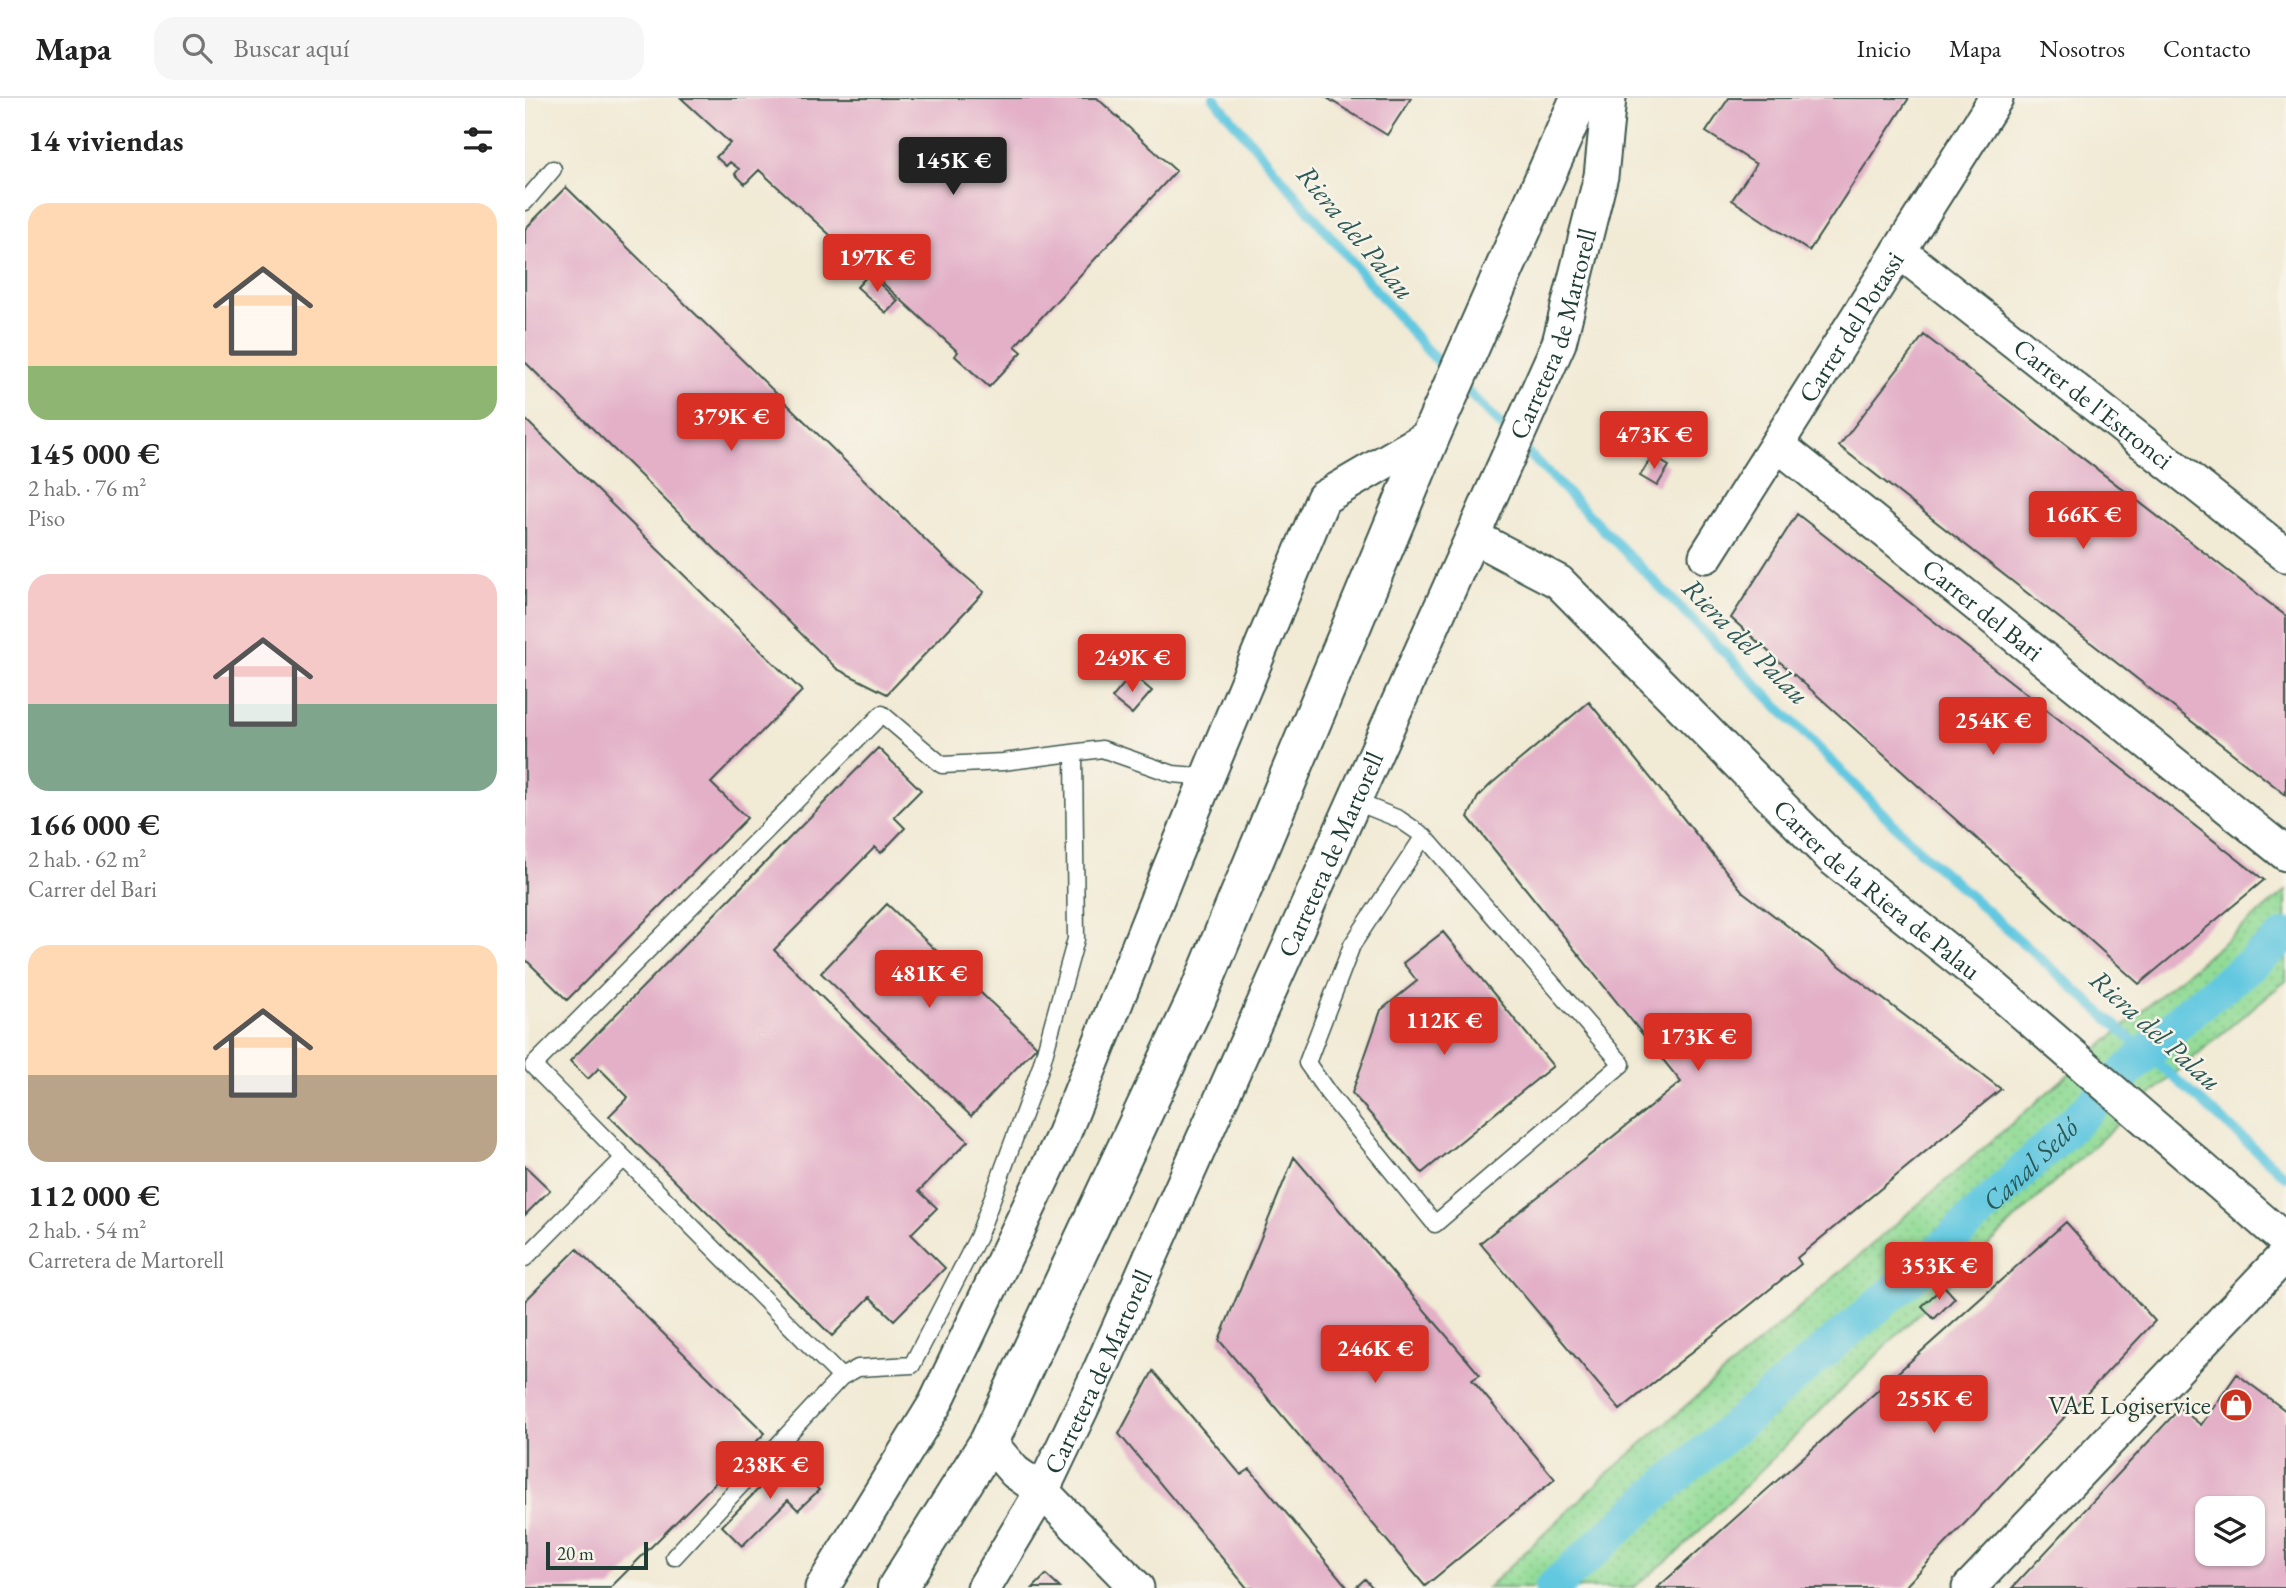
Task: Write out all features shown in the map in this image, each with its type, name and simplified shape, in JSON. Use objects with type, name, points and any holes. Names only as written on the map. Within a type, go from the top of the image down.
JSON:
[{"type":"main road","points":[[897,1588],[989,1442],[1196,1000],[1431,435],[1580,98]]},
{"type":"street","name":"Carretera de Martorell","points":[[984,1588],[1042,1491],[1355,802],[1559,343],[1601,176],[1609,98]]},
{"type":"street","name":"Carrer del Potassi","points":[[1706,556],[1996,98]]},
{"type":"street","name":"Carrer de l'Estronci","points":[[1899,251],[2286,555]]},
{"type":"street","points":[[823,1588],[935,1404],[1062,1138],[1323,498],[1431,435]]},
{"type":"street","name":"Carrer del Bari","points":[[1777,444],[2286,854]]},
{"type":"street","name":"Carrer de la Riera de Palau","points":[[1474,537],[1559,582],[1832,858],[2074,1056],[2286,1241]]},
{"type":"street","points":[[1969,1588],[2286,1254]]},
{"type":"street","points":[[989,1442],[1015,1472],[1042,1491],[1137,1588]]},
{"type":"lane","points":[[525,202],[553,169]]},
{"type":"lane","points":[[841,1377],[533,1066],[883,714],[942,765],[1003,762],[1102,748],[1173,774],[1207,777]]},
{"type":"lane","points":[[674,1557],[841,1377],[858,1368],[912,1365],[978,1237],[1041,1066],[1076,939],[1074,752]]},
{"type":"lane","points":[[1355,802],[1399,819],[1424,836],[1622,1064],[1435,1224],[1328,1093],[1307,1063],[1352,945],[1424,836]]},
{"type":"lane","points":[[525,1258],[624,1158]]},
{"type":"green space","points":[[2286,891],[2286,981],[2206,1047],[2051,1185],[1680,1550],[1633,1588],[1487,1588],[1607,1474],[2167,989]]},
{"type":"building","points":[[681,98],[1097,98],[1176,171],[1015,346],[1022,352],[989,387],[955,356],[958,352],[759,170],[745,184],[735,174],[739,169],[730,162],[726,166],[716,157],[730,143]]},
{"type":"building","points":[[1327,98],[1411,98],[1387,135]]},
{"type":"building","points":[[1729,98],[1909,98],[1809,251],[1732,200],[1756,164],[1706,132]]},
{"type":"building","points":[[566,187],[945,559],[984,592],[887,694],[837,669],[525,362],[525,229]]},
{"type":"building","points":[[869,274],[898,301],[886,313],[857,287]]},
{"type":"building","points":[[1924,335],[2286,616],[2286,795],[1839,446]]},
{"type":"building","points":[[525,419],[802,691],[711,783],[747,818],[567,1000],[525,959]]},
{"type":"building","points":[[1652,456],[1669,466],[1657,486],[1640,476]]},
{"type":"building","points":[[1797,514],[2264,880],[2139,984],[1731,618]]},
{"type":"building","points":[[1132,674],[1152,691],[1132,714],[1112,698]]},
{"type":"building","points":[[1589,702],[1743,892],[2001,1089],[1797,1258],[1801,1264],[1620,1410],[1480,1243],[1681,1082],[1468,817],[1478,797],[1491,784]]},
{"type":"building","points":[[878,748],[921,790],[894,817],[905,828],[881,853],[875,847],[774,950],[968,1141],[919,1191],[937,1208],[911,1234],[945,1268],[894,1320],[870,1297],[832,1336],[609,1116],[628,1097],[599,1068],[588,1079],[570,1061]]},
{"type":"building","points":[[887,904],[1037,1046],[971,1116],[821,973]]},
{"type":"building","points":[[1443,932],[1553,1066],[1422,1173],[1352,1093],[1381,1010],[1417,981],[1403,963]]},
{"type":"building","points":[[1294,1157],[1480,1375],[1472,1380],[1555,1479],[1425,1586],[1219,1340]]},
{"type":"building","points":[[525,1166],[550,1190],[525,1215]]},
{"type":"building","points":[[2066,1222],[2155,1321],[1904,1588],[1657,1588]]},
{"type":"building","points":[[577,1249],[765,1433],[610,1588],[525,1588],[525,1301]]},
{"type":"building","points":[[1944,1286],[1955,1298],[1934,1319],[1922,1306]]},
{"type":"building","points":[[1153,1371],[1241,1475],[1250,1469],[1348,1588],[1247,1588],[1119,1434]]},
{"type":"building","points":[[2237,1374],[2286,1411],[2286,1588],[2012,1588],[2180,1408],[2201,1425]]},
{"type":"building","points":[[788,1459],[819,1490],[798,1510],[788,1500],[742,1546],[722,1526]]},
{"type":"building","points":[[1046,1575],[1060,1588],[1033,1588]]},
{"type":"building","points":[[1365,1579],[1373,1588],[1355,1588]]},
{"type":"waterway","name":"Riera del Palau","points":[[1214,98],[1423,346],[1451,375]]},
{"type":"waterway","name":"Riera del Palau","points":[[1462,386],[1922,853],[2286,1177]]},
{"type":"waterway","name":"Canal Sedó","points":[[1552,1588],[1667,1484],[1914,1275],[2187,1014],[2286,936]]},
{"type":"place","name":"VAE Logiservice","points":[[2236,1405]]}]
